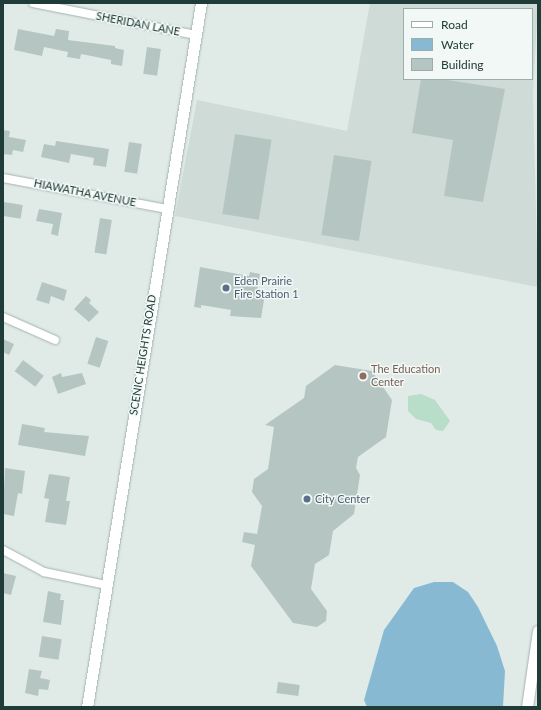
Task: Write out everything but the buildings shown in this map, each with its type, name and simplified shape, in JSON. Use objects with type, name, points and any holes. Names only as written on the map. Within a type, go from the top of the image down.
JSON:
[{"type":"street","name":"SHERIDAN LANE","points":[[33,3],[196,35]]},
{"type":"street","name":"SCENIC HEIGHTS ROAD","points":[[87,707],[201,3]]},
{"type":"street","name":"HIAWATHA AVENUE","points":[[3,178],[167,209]]},
{"type":"street","points":[[3,317],[56,340]]},
{"type":"street","points":[[3,550],[44,572],[106,585]]},
{"type":"street","points":[[527,707],[538,631]]},
{"type":"shaded area","points":[[370,3],[538,3],[533,94],[538,287],[175,216],[197,100],[347,131]]},
{"type":"green space","points":[[421,394],[435,400],[450,421],[443,431],[436,430],[431,423],[416,419],[408,411],[408,396]]},
{"type":"water","points":[[434,582],[453,582],[468,592],[478,607],[497,646],[505,671],[503,707],[367,707],[364,700],[384,630],[414,588]]},
{"type":"place","name":"Eden Prairie Fire Station 1","points":[[226,288]]},
{"type":"place","name":"The Education Center","points":[[363,376]]},
{"type":"place","name":"City Center","points":[[307,499]]}]
